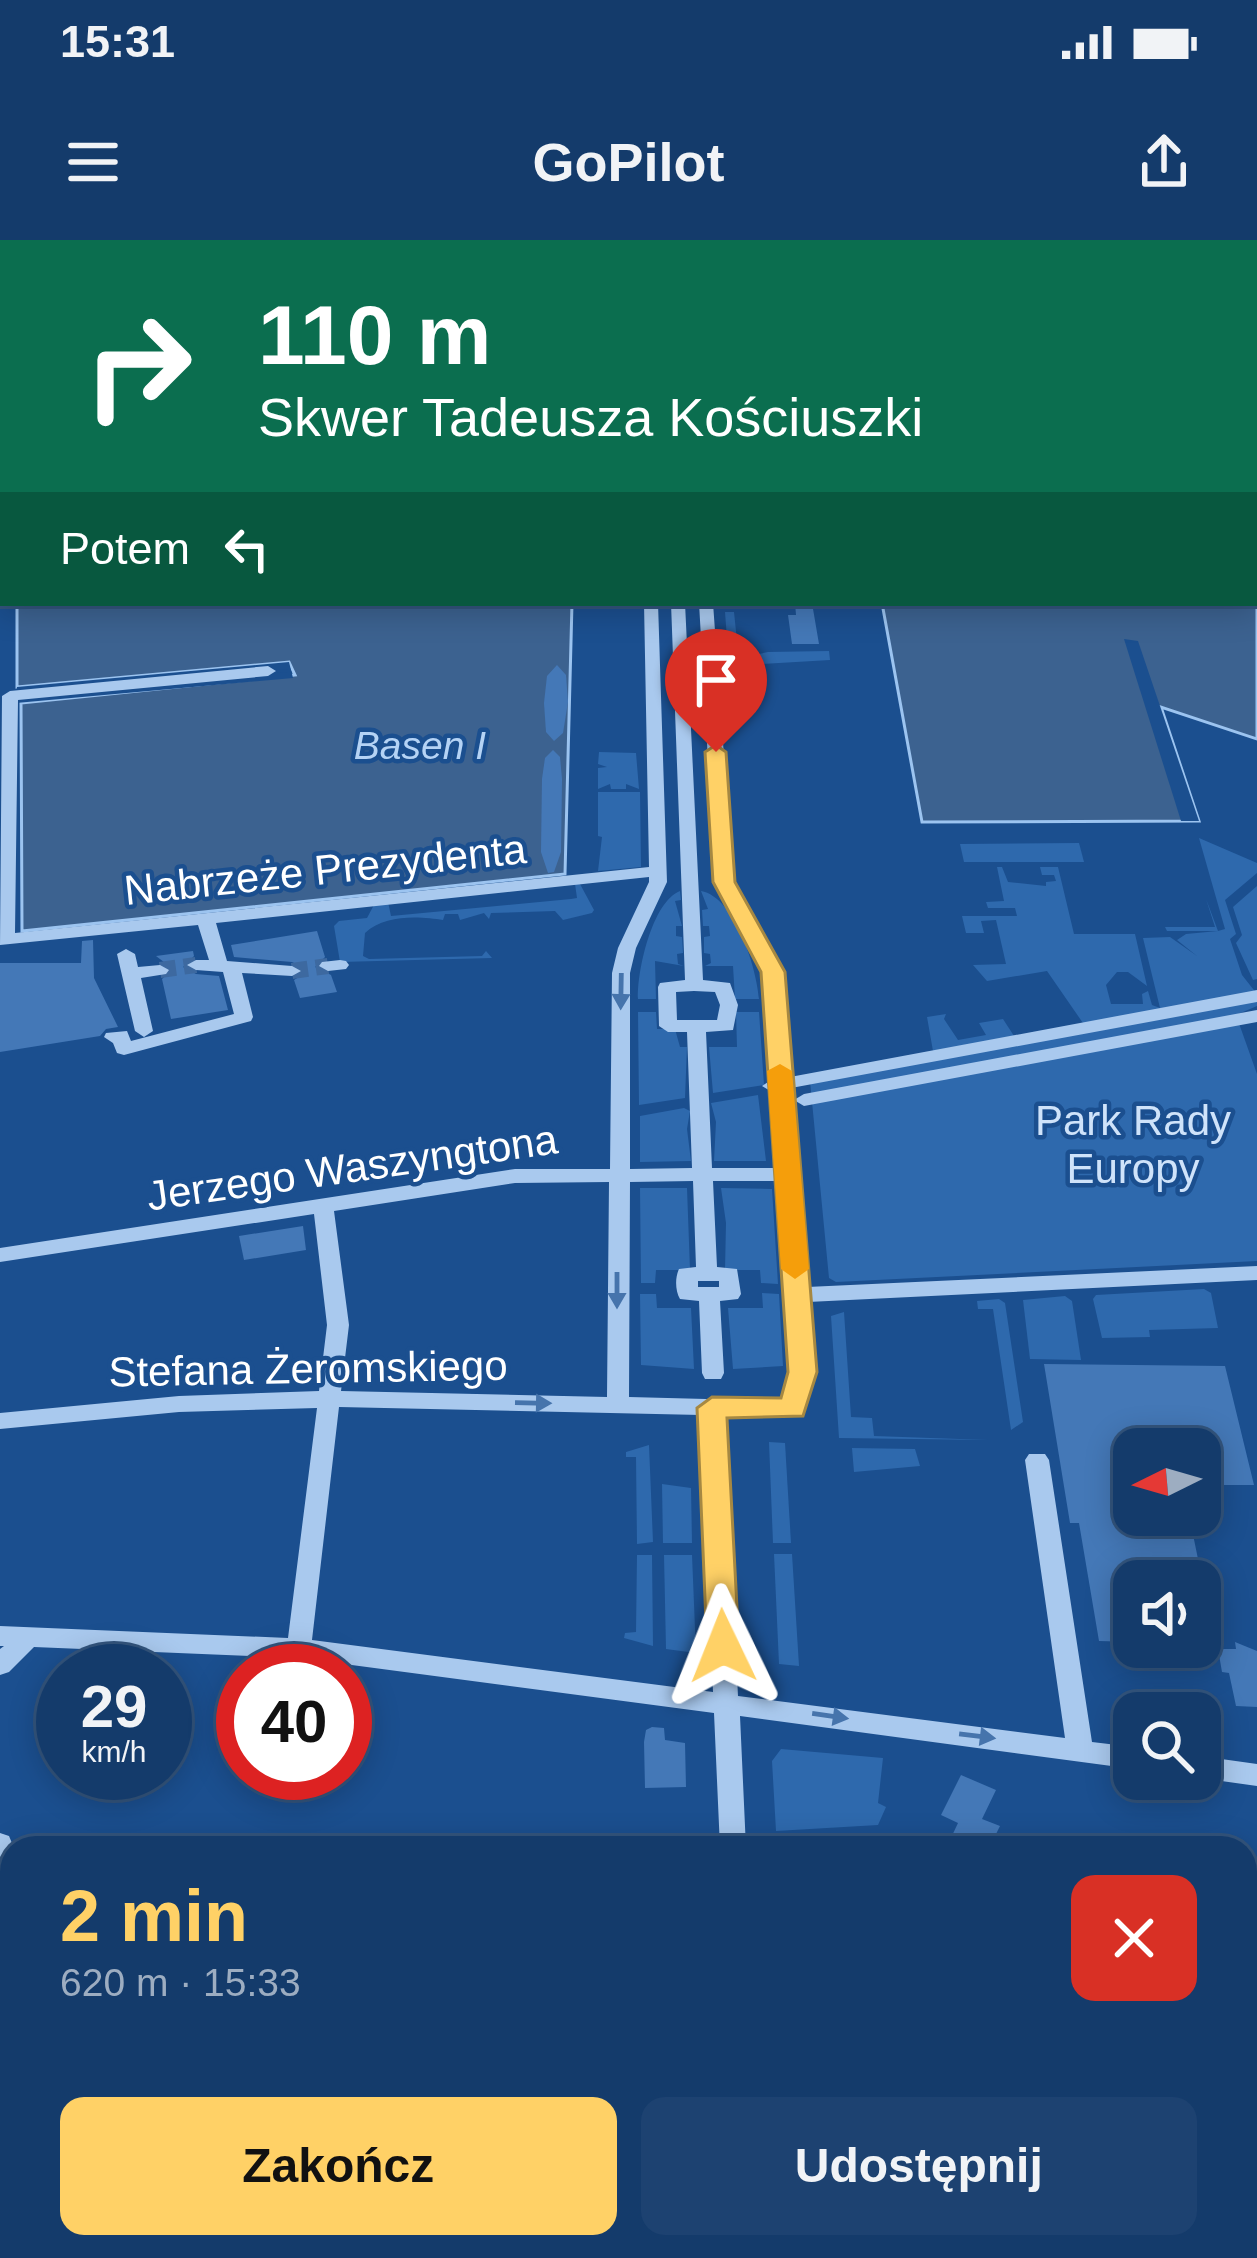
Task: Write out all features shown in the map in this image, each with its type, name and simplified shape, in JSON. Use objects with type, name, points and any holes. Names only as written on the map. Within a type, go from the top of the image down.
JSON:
[{"type":"street","points":[[618,1406],[622,960],[658,882],[651,606]]},
{"type":"street","points":[[678,606],[694,985]]},
{"type":"street","points":[[706,606],[724,882],[773,972],[789,1088],[788,1174],[796,1295],[1257,1273]]},
{"type":"street","points":[[3,940],[10,696],[268,671]]},
{"type":"street","name":"Nabrzeże Prezydenta","points":[[3,940],[126,949],[206,917],[658,871]]},
{"type":"street","points":[[113,1036],[120,1035],[124,1049],[147,1038],[244,1017],[206,917]]},
{"type":"street","points":[[126,949],[160,970]]},
{"type":"street","points":[[126,949],[147,1038]]},
{"type":"street","points":[[196,965],[292,971]]},
{"type":"street","points":[[667,987],[724,987],[729,1005],[726,1026],[696,1027],[668,1026],[667,987]]},
{"type":"street","points":[[789,1088],[1257,996]]},
{"type":"street","points":[[789,1088],[1257,1016]]},
{"type":"street","points":[[696,1027],[713,1372]]},
{"type":"street","name":"Jerzego Waszyngtona","points":[[0,1255],[515,1176],[788,1174]]},
{"type":"street","points":[[300,1644],[332,1399],[337,1300],[323,1206]]},
{"type":"street","name":"Stefana Żeromskiego","points":[[0,1421],[178,1404],[332,1399],[793,1409],[802,1372],[796,1295]]},
{"type":"street","points":[[712,1408],[732,1836]]},
{"type":"street","points":[[1037,1460],[1081,1750]]},
{"type":"street","points":[[0,1636],[216,1644]]},
{"type":"street","points":[[0,1665],[30,1636]]},
{"type":"street","points":[[372,1657],[1113,1755]]},
{"type":"street","points":[[1221,1770],[1257,1775]]},
{"type":"green space","points":[[725,612],[734,612],[739,660],[760,660],[759,654],[768,652],[829,651],[830,660],[729,666]]},
{"type":"green space","points":[[599,752],[636,753],[639,789],[626,784],[626,789],[611,789],[610,784],[598,789],[598,768],[607,767],[598,764]]},
{"type":"green space","points":[[598,792],[640,792],[641,867],[598,871],[602,837],[598,836]]},
{"type":"green space","points":[[1199,838],[1257,863],[1257,873],[1225,900],[1236,934],[1230,939],[1242,975],[1257,994],[1085,1026],[1047,971],[987,981],[973,965],[1006,964],[996,920],[981,921],[984,933],[966,933],[962,916],[1017,916],[1015,908],[988,908],[986,902],[1004,901],[997,867],[1002,867],[1008,882],[1046,886],[1056,881],[1054,875],[1042,875],[1040,867],[1058,867],[1074,934],[1135,934],[1147,986],[1128,972],[1117,972],[1106,985],[1111,1004],[1143,1004],[1142,994],[1148,991],[1152,1005],[1160,1008],[1143,938],[1170,937],[1197,956],[1177,940],[1186,934],[1225,929]]},
{"type":"green space","points":[[1079,843],[1084,862],[964,862],[960,844]]},
{"type":"green space","points":[[575,884],[580,884],[592,913],[563,920],[555,911],[491,913],[489,919],[484,913],[460,920],[458,914],[445,914],[443,920],[394,919],[365,933],[363,956],[369,959],[482,956],[486,951],[492,958],[340,962],[334,926],[339,921],[367,918],[375,903],[388,902],[391,916],[571,899],[577,898]]},
{"type":"green space","points":[[1257,886],[1257,979],[1253,980],[1236,943],[1242,935],[1233,907]]},
{"type":"green space","points":[[680,891],[681,900],[675,901],[682,926],[676,926],[676,936],[682,937],[683,953],[677,954],[678,964],[684,966],[655,961],[656,999],[638,999],[643,955],[654,923]]},
{"type":"green space","points":[[701,891],[713,896],[734,920],[749,953],[759,999],[735,999],[733,966],[705,966],[711,963],[710,954],[704,953],[704,937],[710,936],[709,926],[703,926],[702,910],[708,909]]},
{"type":"green space","points":[[1206,899],[1218,931],[1167,931],[1165,927],[1215,927]]},
{"type":"green space","name":"Park Rady Europy","points":[[1257,998],[1257,1006],[1236,1015],[1257,1074],[1257,1261],[836,1282],[829,1278],[810,1081]]},
{"type":"green space","points":[[638,1012],[656,1012],[657,1029],[675,1029],[680,1047],[687,1047],[685,1098],[639,1105]]},
{"type":"green space","points":[[736,1012],[759,1012],[764,1085],[713,1093],[709,1047],[737,1047]]},
{"type":"green space","points":[[946,1014],[944,1019],[958,1040],[986,1035],[979,1023],[1003,1019],[1014,1036],[933,1051],[927,1017]]},
{"type":"green space","points":[[758,1095],[766,1161],[714,1161],[716,1122],[711,1103]]},
{"type":"green space","points":[[690,1111],[691,1161],[640,1162],[640,1116]]},
{"type":"green space","points":[[640,1188],[687,1188],[690,1270],[656,1270],[655,1283],[641,1283]]},
{"type":"green space","points":[[721,1188],[772,1189],[778,1284],[761,1283],[760,1270],[725,1270]]},
{"type":"green space","points":[[1204,1289],[1211,1293],[1218,1328],[1149,1330],[1150,1337],[1102,1338],[1096,1295]]},
{"type":"green space","points":[[762,1293],[779,1294],[783,1366],[733,1369],[728,1308],[763,1308]]},
{"type":"green space","points":[[640,1294],[656,1294],[657,1308],[691,1308],[694,1369],[641,1365]]},
{"type":"green space","points":[[1065,1296],[1072,1301],[1081,1360],[1030,1359],[1023,1300]]},
{"type":"green space","points":[[977,1301],[1005,1303],[1023,1422],[1011,1430],[993,1309],[978,1309]]},
{"type":"green space","points":[[844,1312],[851,1417],[872,1418],[874,1436],[988,1440],[839,1438],[831,1316]]},
{"type":"green space","points":[[769,1442],[785,1443],[791,1543],[773,1543]]},
{"type":"green space","points":[[649,1445],[653,1542],[637,1544],[636,1457],[626,1457],[626,1452]]},
{"type":"green space","points":[[852,1448],[915,1449],[920,1466],[854,1472]]},
{"type":"green space","points":[[662,1484],[691,1488],[692,1543],[663,1543]]},
{"type":"green space","points":[[774,1554],[792,1554],[799,1666],[779,1664]]},
{"type":"green space","points":[[637,1555],[652,1555],[653,1646],[624,1638],[625,1633],[636,1632]]},
{"type":"green space","points":[[664,1555],[692,1555],[696,1653],[666,1649]]},
{"type":"green space","points":[[781,1749],[883,1758],[878,1803],[886,1807],[878,1825],[776,1831],[772,1761]]},
{"type":"water","name":"Basen I","points":[[17,606],[572,606],[565,874],[22,931],[21,703],[295,675],[289,662],[17,687]]},
{"type":"water","points":[[883,606],[1257,606],[1257,739],[1161,707],[1199,821],[922,822]]},
{"type":"pier","points":[[1124,639],[1138,641],[1199,821],[1181,821]]},
{"type":"pier","points":[[289,662],[293,678],[16,703],[20,697],[288,669],[16,693],[17,687]]},
{"type":"building","points":[[795,606],[813,606],[819,644],[792,644],[788,615],[796,615]]},
{"type":"building","points":[[557,665],[566,675],[568,702],[563,733],[554,741],[546,732],[544,703],[547,676]]},
{"type":"building","points":[[553,750],[560,757],[562,779],[561,852],[554,872],[548,873],[541,852],[542,779],[545,758]]},
{"type":"building","points":[[317,931],[325,957],[315,967],[331,975],[337,992],[300,998],[294,980],[305,973],[303,967],[234,957],[231,945]]},
{"type":"building","points":[[93,940],[94,978],[118,1027],[100,1036],[0,1052],[0,963],[81,963],[82,941]]},
{"type":"building","points":[[193,951],[183,967],[196,974],[219,976],[228,1010],[171,1019],[162,979],[173,969],[156,956]]},
{"type":"building","points":[[303,1226],[306,1250],[244,1260],[239,1236]]},
{"type":"building","points":[[1044,1364],[1225,1366],[1254,1485],[1221,1485],[1221,1428],[1113,1428],[1113,1536],[1193,1536],[1198,1559],[1113,1560],[1113,1641],[1099,1641],[1079,1523],[1070,1523]]},
{"type":"building","points":[[1235,1642],[1257,1651],[1257,1707],[1236,1706],[1229,1673],[1222,1672],[1221,1649],[1236,1649]]},
{"type":"building","points":[[664,1728],[665,1740],[685,1743],[686,1787],[645,1788],[644,1742],[646,1730]]},
{"type":"building","points":[[961,1775],[996,1790],[982,1819],[1000,1826],[995,1836],[952,1836],[958,1823],[941,1815]]},
{"type":"tunnel","points":[[160,970],[196,965]]},
{"type":"tunnel","points":[[292,971],[328,966]]},
{"type":"slow traffic","points":[[780,1071],[795,1269]]},
{"type":"route","points":[[716,752],[724,882],[773,972],[802,1372],[793,1409],[712,1408],[723,1646]]}]
